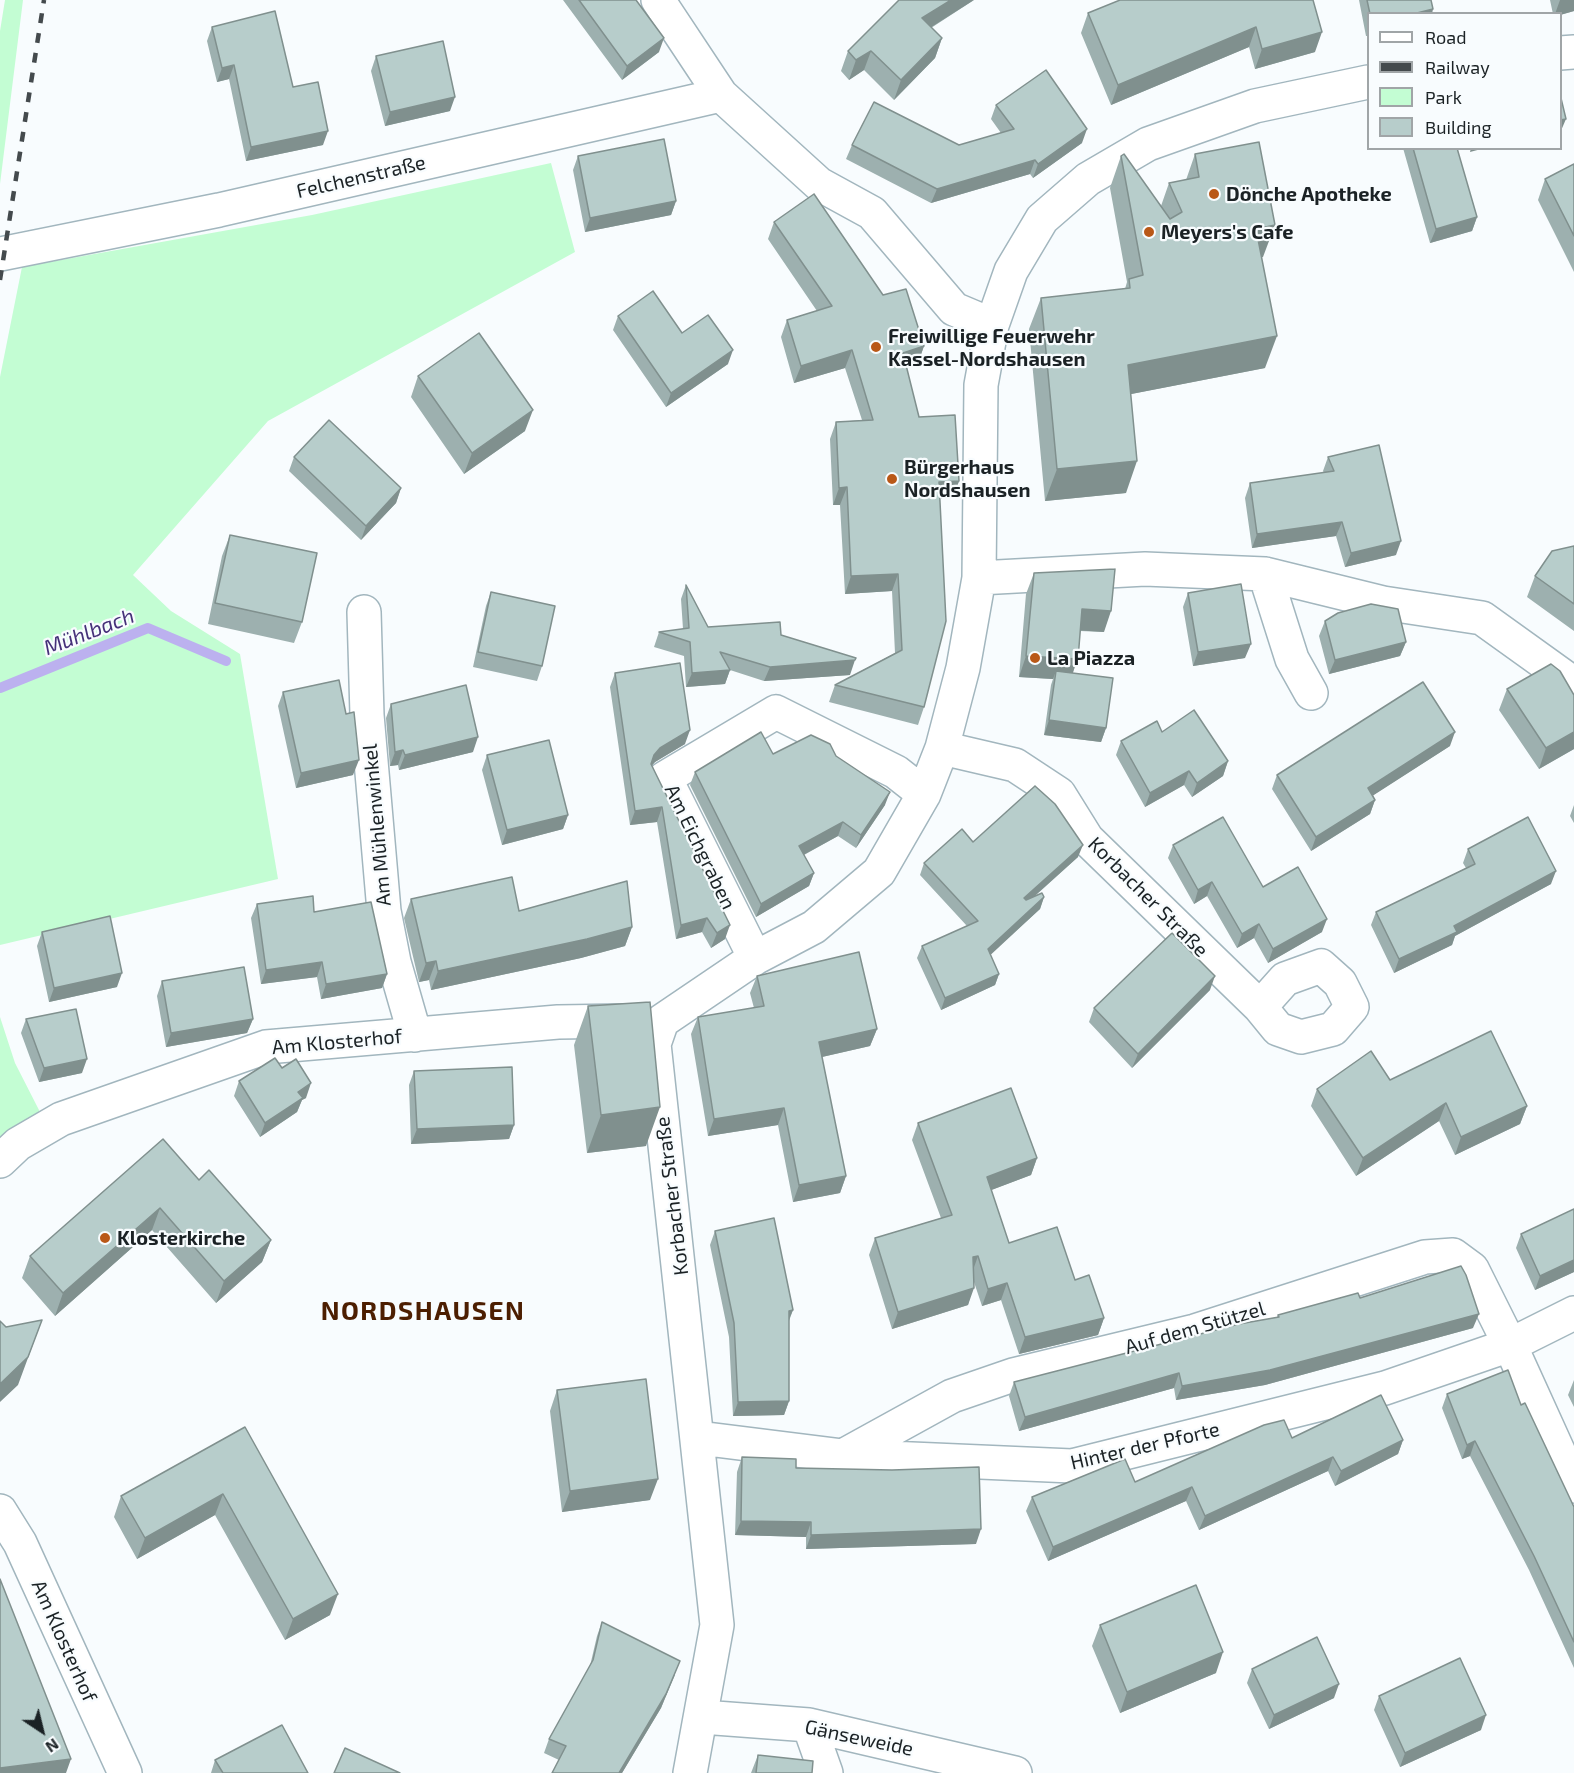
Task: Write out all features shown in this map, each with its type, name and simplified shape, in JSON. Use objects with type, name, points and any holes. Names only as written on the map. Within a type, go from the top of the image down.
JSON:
[{"type":"street","points":[[673,8],[721,95],[819,184],[872,213],[954,309],[992,325]]},
{"type":"street","points":[[662,1021],[755,958],[814,927],[879,872],[924,794],[942,748],[963,668],[979,578],[981,385],[992,325],[1011,271],[1042,219],[1088,179],[1148,144],[1256,106],[1367,82]]},
{"type":"street","name":"Felchenstraße","points":[[0,254],[219,210],[721,95]]},
{"type":"street","points":[[979,578],[1144,569],[1265,574],[1383,603],[1482,618],[1574,684]]},
{"type":"street","points":[[1265,574],[1292,659],[1311,693]]},
{"type":"street","name":"Am Mühlenwinkel","points":[[364,612],[368,715],[384,911],[394,962],[415,1035]]},
{"type":"street","name":"Am Eichgraben","points":[[755,958],[665,778],[776,712],[896,771],[924,794]]},
{"type":"street","name":"Korbacher Straße","points":[[942,748],[1015,765],[1059,794],[1087,839],[1260,1007]]},
{"type":"street","name":"Korbacher Straße","points":[[662,1021],[654,1044],[699,1438],[717,1625],[690,1773]]},
{"type":"street","name":"Am Klosterhof","points":[[0,1161],[18,1144],[61,1119],[266,1047],[558,1022],[662,1021]]},
{"type":"street","name":"Auf dem Stützel","points":[[843,1456],[962,1392],[1013,1375],[1195,1332],[1425,1257],[1453,1255],[1472,1269],[1510,1345],[1574,1486]]},
{"type":"street","name":"Hinter der Pforte","points":[[699,1438],[843,1456],[1072,1466],[1385,1388],[1510,1345],[1574,1313]]},
{"type":"street","name":"Am Klosterhof","points":[[0,1511],[20,1543],[125,1773]]},
{"type":"street","name":"Gänseweide","points":[[702,1717],[809,1725],[1015,1773]]},
{"type":"street","points":[[809,1725],[826,1773]]},
{"type":"green space","points":[[5,0],[23,0],[0,184],[0,31]]},
{"type":"green space","points":[[551,163],[575,252],[268,421],[133,575],[171,611],[240,654],[278,879],[0,945],[0,377],[22,267],[312,215]]},
{"type":"green space","points":[[0,1017],[15,1063],[40,1112],[0,1139]]},
{"type":"building","points":[[579,0],[636,0],[664,38],[627,66]]},
{"type":"building","points":[[899,0],[951,0],[922,18],[942,38],[901,80],[871,51],[856,60],[848,51]]},
{"type":"building","points":[[1120,0],[1313,0],[1322,32],[1262,49],[1256,27],[1118,85],[1088,13]]},
{"type":"building","points":[[1367,0],[1431,0],[1433,9],[1421,12],[1370,12]]},
{"type":"building","points":[[275,11],[293,87],[318,82],[328,131],[251,147],[234,65],[222,68],[212,27]]},
{"type":"building","points":[[443,41],[455,97],[390,112],[376,56]]},
{"type":"building","points":[[1046,70],[1087,129],[1038,164],[1035,160],[937,189],[852,145],[874,102],[959,145],[1014,129],[996,105]]},
{"type":"building","points":[[1562,102],[1566,119],[1562,120]]},
{"type":"building","points":[[664,139],[676,201],[590,218],[578,156]]},
{"type":"building","points":[[1259,142],[1275,225],[1256,229],[1277,336],[1128,365],[1137,461],[1057,469],[1041,298],[1130,288],[1129,279],[1143,275],[1121,156],[1124,154],[1170,219],[1182,212],[1169,183],[1199,177],[1195,154]]},
{"type":"building","points":[[1414,150],[1458,150],[1477,217],[1436,229]]},
{"type":"building","points":[[1574,164],[1574,236],[1545,179]]},
{"type":"building","points":[[814,194],[883,295],[906,289],[924,346],[903,353],[919,417],[955,415],[959,481],[939,482],[946,621],[924,707],[835,685],[902,650],[898,574],[851,576],[847,487],[839,488],[836,422],[873,420],[852,350],[801,366],[787,320],[832,306],[774,222]]},
{"type":"building","points":[[653,291],[682,333],[708,315],[733,350],[671,393],[618,316]]},
{"type":"building","points":[[479,333],[533,410],[472,453],[418,376]]},
{"type":"building","points":[[329,420],[401,488],[366,526],[294,457]]},
{"type":"building","points":[[1379,445],[1401,541],[1351,553],[1342,522],[1257,534],[1250,483],[1334,471],[1328,457]]},
{"type":"building","points":[[230,535],[317,553],[302,622],[215,603]]},
{"type":"building","points":[[1574,546],[1574,604],[1535,576],[1552,551]]},
{"type":"building","points":[[1115,569],[1111,611],[1082,609],[1078,659],[1026,656],[1034,573]]},
{"type":"building","points":[[1241,584],[1251,644],[1198,652],[1188,593]]},
{"type":"building","points":[[686,585],[708,627],[780,622],[781,635],[856,658],[855,660],[770,667],[720,652],[730,670],[692,673],[690,642],[659,632],[689,628]]},
{"type":"building","points":[[491,592],[555,606],[542,666],[478,652]]},
{"type":"building","points":[[1371,604],[1398,609],[1406,642],[1335,660],[1325,621],[1338,613]]},
{"type":"building","points":[[680,663],[690,730],[660,748],[651,764],[730,925],[717,933],[707,918],[681,925],[662,807],[635,811],[615,673]]},
{"type":"building","points":[[1551,664],[1560,671],[1574,695],[1574,732],[1546,748],[1507,689]]},
{"type":"building","points":[[1056,671],[1113,678],[1106,728],[1049,720]]},
{"type":"building","points":[[339,680],[346,714],[354,712],[359,760],[301,773],[283,692]]},
{"type":"building","points":[[1423,682],[1455,732],[1368,788],[1375,800],[1316,837],[1277,775]]},
{"type":"building","points":[[466,685],[478,737],[405,755],[403,750],[395,752],[391,704]]},
{"type":"building","points":[[1194,710],[1228,761],[1197,783],[1189,771],[1150,793],[1121,741],[1157,721],[1162,732]]},
{"type":"building","points":[[761,732],[773,754],[811,735],[830,744],[836,756],[890,792],[861,835],[843,822],[799,846],[814,873],[761,904],[695,772]]},
{"type":"building","points":[[549,740],[568,815],[507,830],[487,755]]},
{"type":"building","points":[[1035,786],[1055,804],[1083,845],[1024,898],[1026,900],[1042,893],[1044,897],[988,949],[999,974],[945,998],[922,946],[978,921],[924,863],[962,829],[973,842]]},
{"type":"building","points":[[1223,817],[1263,887],[1298,867],[1327,919],[1273,949],[1259,924],[1242,934],[1212,882],[1198,890],[1173,845]]},
{"type":"building","points":[[1528,817],[1556,871],[1454,926],[1457,932],[1399,959],[1376,912],[1475,864],[1468,849]]},
{"type":"building","points":[[512,877],[519,911],[627,881],[632,927],[438,971],[436,961],[426,963],[411,899]]},
{"type":"building","points":[[313,896],[314,912],[371,902],[387,974],[326,984],[322,962],[266,970],[257,904]]},
{"type":"building","points":[[110,916],[122,973],[54,988],[42,932]]},
{"type":"building","points":[[1172,933],[1215,976],[1138,1054],[1094,1008]]},
{"type":"building","points":[[859,952],[877,1029],[819,1042],[846,1176],[799,1185],[784,1108],[714,1119],[698,1017],[764,1006],[757,976]]},
{"type":"building","points":[[244,967],[253,1019],[171,1033],[162,981]]},
{"type":"building","points":[[650,1002],[660,1107],[601,1115],[588,1006]]},
{"type":"building","points":[[76,1009],[87,1059],[44,1068],[26,1019]]},
{"type":"building","points":[[1491,1031],[1527,1106],[1461,1137],[1446,1103],[1363,1158],[1317,1089],[1371,1051],[1390,1080]]},
{"type":"building","points":[[275,1058],[282,1068],[296,1059],[311,1083],[298,1092],[303,1098],[265,1123],[239,1081]]},
{"type":"building","points":[[512,1067],[514,1125],[417,1129],[414,1071]]},
{"type":"building","points":[[1011,1088],[1037,1158],[987,1177],[1009,1243],[1057,1227],[1075,1280],[1089,1275],[1104,1318],[1025,1337],[1007,1283],[988,1289],[978,1256],[973,1257],[974,1288],[898,1312],[875,1238],[952,1215],[918,1123]]},
{"type":"building","points":[[163,1139],[199,1180],[209,1170],[271,1240],[224,1281],[160,1208],[63,1293],[30,1256]]},
{"type":"building","points":[[1574,1209],[1574,1260],[1540,1276],[1521,1234]]},
{"type":"building","points":[[774,1218],[793,1310],[789,1311],[789,1401],[738,1402],[734,1323],[715,1231]]},
{"type":"building","points":[[1461,1266],[1479,1314],[1270,1370],[1182,1386],[1179,1373],[1025,1417],[1014,1382],[1239,1324],[1279,1317],[1278,1315],[1358,1293],[1360,1298]]},
{"type":"building","points":[[42,1320],[28,1357],[0,1384],[0,1321],[6,1327]]},
{"type":"building","points":[[1508,1370],[1521,1405],[1525,1403],[1574,1507],[1574,1642],[1534,1556],[1475,1441],[1467,1445],[1447,1394]]},
{"type":"building","points":[[646,1379],[658,1479],[570,1491],[557,1390]]},
{"type":"building","points":[[1381,1395],[1403,1440],[1341,1471],[1333,1457],[1205,1516],[1192,1487],[1053,1547],[1032,1497],[1125,1459],[1135,1482],[1264,1425],[1284,1420],[1292,1438]]},
{"type":"building","points":[[245,1427],[338,1594],[293,1619],[223,1494],[145,1538],[121,1496]]},
{"type":"building","points":[[742,1457],[796,1459],[796,1468],[892,1470],[979,1467],[981,1529],[811,1535],[811,1522],[741,1521]]},
{"type":"building","points":[[0,1579],[71,1759],[0,1768]]},
{"type":"building","points":[[1196,1585],[1223,1652],[1127,1692],[1100,1625]]},
{"type":"building","points":[[602,1622],[680,1661],[666,1694],[619,1773],[552,1773],[566,1746],[549,1739],[593,1660]]},
{"type":"building","points":[[1317,1637],[1339,1684],[1274,1715],[1252,1669]]},
{"type":"building","points":[[1460,1658],[1486,1715],[1405,1753],[1379,1696]]},
{"type":"building","points":[[282,1725],[308,1773],[223,1773],[215,1760]]},
{"type":"building","points":[[345,1748],[400,1773],[334,1773]]},
{"type":"building","points":[[758,1755],[813,1761],[812,1773],[756,1773]]},
{"type":"waterway","name":"Mühlbach","points":[[0,688],[148,628],[226,661]]},
{"type":"railway","points":[[0,280],[44,0]]},
{"type":"place","name":"Dönche Apotheke","points":[[1214,194]]},
{"type":"place","name":"Meyers's Cafe","points":[[1149,232]]},
{"type":"place","name":"Freiwillige Feuerwehr Kassel-Nordshausen","points":[[876,347]]},
{"type":"place","name":"Bürgerhaus Nordshausen","points":[[892,479]]},
{"type":"place","name":"La Piazza","points":[[1035,658]]},
{"type":"place","name":"Klosterkirche","points":[[105,1238]]},
{"type":"district","name":"NORDSHAUSEN","points":[[423,1311]]}]
